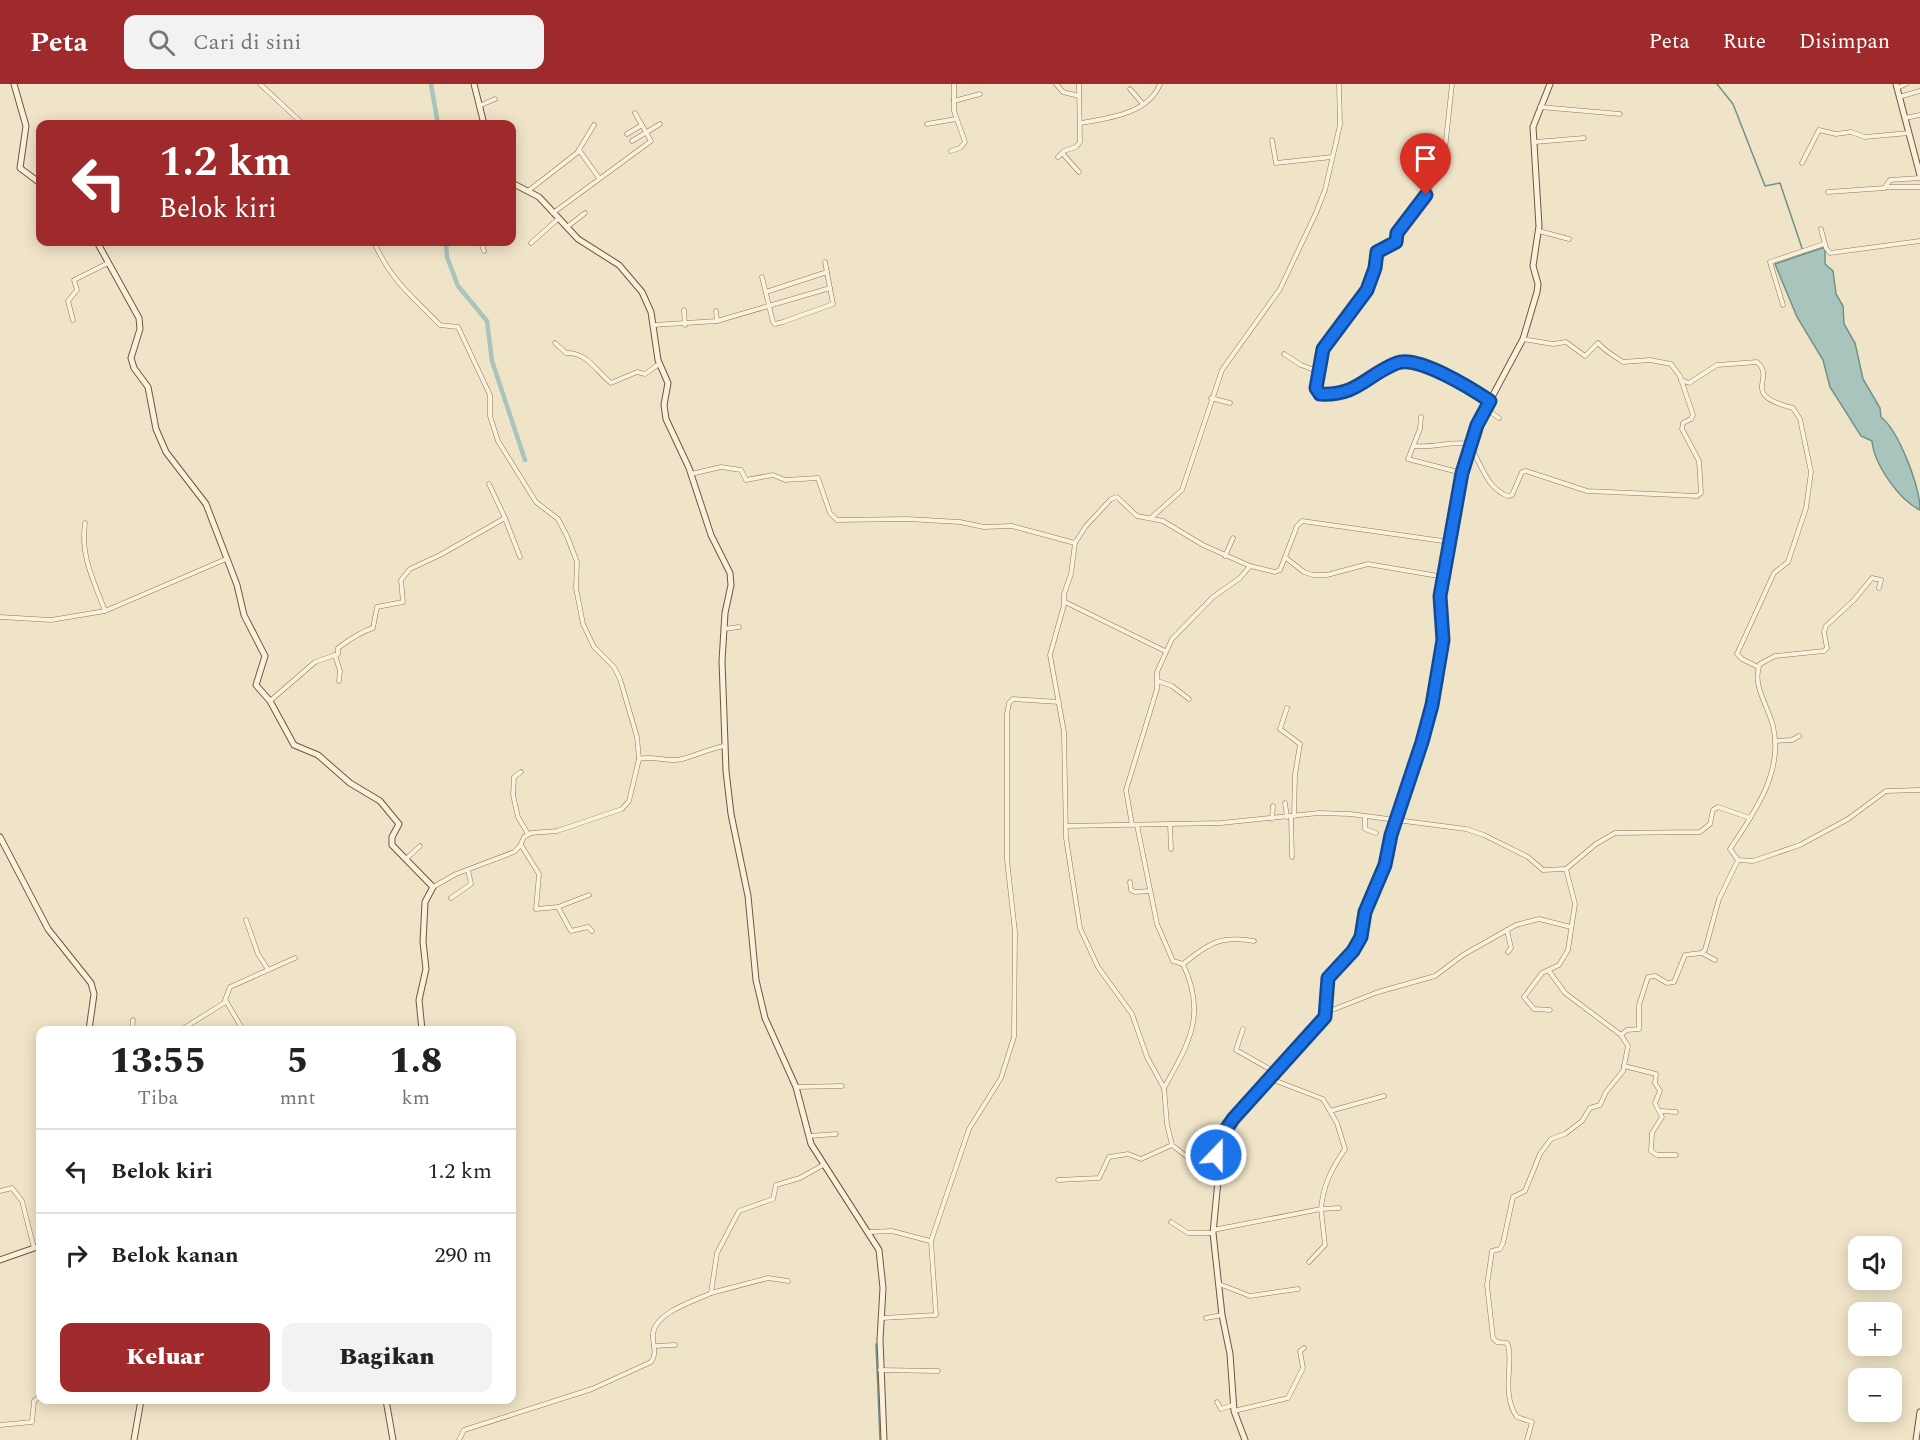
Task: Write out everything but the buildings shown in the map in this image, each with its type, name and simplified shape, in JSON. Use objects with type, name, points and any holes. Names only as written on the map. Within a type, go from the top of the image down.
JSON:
[{"type":"street","points":[[14,84],[26,126],[20,166],[25,173],[36,180]]},
{"type":"street","points":[[260,84],[299,120]]},
{"type":"street","points":[[474,84],[482,120]]},
{"type":"street","points":[[951,151],[965,144],[956,119],[954,84]]},
{"type":"street","points":[[1056,84],[1063,92],[1079,96]]},
{"type":"street","points":[[1058,157],[1078,146],[1081,123],[1079,84]]},
{"type":"street","points":[[1081,123],[1130,112],[1156,93],[1160,84]]},
{"type":"street","points":[[1151,518],[1182,490],[1222,370],[1271,304],[1290,273],[1322,199],[1340,125],[1339,84]]},
{"type":"street","points":[[1452,84],[1443,160],[1423,202],[1397,233],[1396,241],[1377,252],[1375,268],[1367,290],[1326,343],[1317,371],[1317,390],[1320,394],[1354,390],[1396,364],[1409,362],[1444,374],[1490,401]]},
{"type":"street","points":[[1326,1012],[1327,981],[1359,942],[1365,912],[1385,865],[1395,821],[1422,742],[1438,674],[1443,640],[1440,596],[1469,445],[1523,339],[1537,292],[1538,284],[1533,266],[1539,231],[1533,127],[1550,84]]},
{"type":"street","points":[[1885,188],[1889,180],[1920,176],[1896,86],[1906,84]]},
{"type":"street","points":[[1130,89],[1143,104]]},
{"type":"street","points":[[1899,97],[1920,91]]},
{"type":"street","points":[[954,101],[980,94]]},
{"type":"street","points":[[480,106],[495,99]]},
{"type":"street","points":[[1539,107],[1620,114]]},
{"type":"street","points":[[553,213],[650,142],[635,113]]},
{"type":"street","points":[[1905,118],[1920,115]]},
{"type":"street","points":[[927,124],[956,119]]},
{"type":"street","points":[[632,141],[660,124]]},
{"type":"street","points":[[528,191],[579,150],[594,125]]},
{"type":"street","points":[[627,134],[642,125]]},
{"type":"street","points":[[1802,163],[1819,130],[1836,134],[1851,132],[1865,137],[1909,133]]},
{"type":"street","points":[[1535,142],[1584,138]]},
{"type":"street","points":[[1272,140],[1276,163],[1332,157]]},
{"type":"street","points":[[579,150],[599,178]]},
{"type":"street","points":[[1062,153],[1079,172]]},
{"type":"street","points":[[516,187],[539,197],[582,243],[628,273],[647,301],[660,364],[668,383],[664,413],[691,474],[711,535],[730,576],[722,661],[724,746],[731,814],[748,896],[759,999],[777,1049],[796,1087],[808,1136],[823,1165],[857,1218],[877,1244],[882,1263],[880,1370],[884,1440]]},
{"type":"street","points":[[1828,192],[1920,187]]},
{"type":"street","points":[[567,228],[585,213]]},
{"type":"street","points":[[531,243],[558,219]]},
{"type":"street","points":[[1821,229],[1827,251],[1832,253],[1920,241]]},
{"type":"street","points":[[1539,231],[1569,239]]},
{"type":"street","points":[[1783,305],[1769,263],[1824,244]]},
{"type":"street","points":[[99,246],[139,318],[140,329],[131,358],[136,371],[148,387],[156,429],[166,452],[206,504],[244,615],[265,657],[256,683],[270,701],[294,745],[318,755],[350,783],[380,801],[397,818],[399,826],[391,843],[433,886]]},
{"type":"street","points":[[377,246],[398,284],[425,307],[440,325],[458,327],[490,395],[490,416],[498,441],[536,502],[561,524],[577,562],[576,588],[583,624],[594,647],[614,667],[620,679],[637,737],[639,759],[629,801],[622,809],[557,831],[528,834],[514,852],[433,886],[425,902],[423,942],[426,969],[418,1000],[421,1026]]},
{"type":"street","points":[[482,246],[484,251]]},
{"type":"street","points":[[762,277],[768,307],[775,324],[791,320],[833,304],[825,261]]},
{"type":"street","points":[[74,320],[68,301],[77,290],[74,280],[109,262]]},
{"type":"street","points":[[765,291],[827,272]]},
{"type":"street","points":[[652,326],[717,321],[830,288]]},
{"type":"street","points":[[684,310],[685,325]]},
{"type":"street","points":[[716,311],[717,321]]},
{"type":"street","points":[[1414,446],[1439,445],[1454,441],[1469,445],[1486,478],[1501,493],[1508,496],[1512,494],[1522,472],[1526,471],[1587,491],[1633,495],[1698,496],[1702,489],[1700,468],[1681,426],[1693,415],[1680,380],[1671,364],[1650,360],[1623,362],[1616,356],[1605,353],[1598,343],[1586,356],[1566,342],[1553,344],[1523,339]]},
{"type":"street","points":[[555,343],[566,353],[576,352],[591,362],[611,383],[637,372],[645,374],[660,364]]},
{"type":"street","points":[[1284,354],[1300,365],[1317,371]]},
{"type":"street","points":[[1680,380],[1689,383],[1717,365],[1757,363],[1762,369],[1761,391],[1764,396],[1774,403],[1793,408],[1800,418],[1811,480],[1800,531],[1788,562],[1774,573],[1737,654],[1758,667]]},
{"type":"street","points":[[1211,398],[1230,403]]},
{"type":"street","points":[[1486,410],[1498,418]]},
{"type":"street","points":[[1420,417],[1414,446],[1408,460],[1462,473]]},
{"type":"street","points":[[691,474],[721,467],[741,470],[746,480],[773,475],[785,480],[818,478],[830,513],[837,520],[907,519],[960,522],[984,527],[1012,526],[1075,543]]},
{"type":"street","points":[[489,484],[520,557]]},
{"type":"street","points":[[1218,1181],[1172,1145],[1167,1124],[1164,1088],[1147,1057],[1132,1014],[1121,995],[1098,967],[1082,933],[1067,845],[1065,740],[1050,655],[1065,602],[1064,594],[1071,574],[1075,543],[1086,526],[1113,498],[1121,499],[1137,516],[1163,521],[1225,556],[1250,566],[1276,572],[1286,558],[1302,521],[1450,542]]},
{"type":"street","points":[[270,701],[312,664],[335,656],[338,654],[338,648],[375,626],[377,607],[403,602],[401,580],[410,570],[505,518]]},
{"type":"street","points":[[85,523],[83,540],[87,565],[105,611]]},
{"type":"street","points":[[1225,556],[1233,538]]},
{"type":"street","points":[[1286,558],[1310,575],[1327,575],[1368,564],[1444,578]]},
{"type":"street","points":[[0,617],[51,620],[105,611],[226,559]]},
{"type":"street","points":[[1250,566],[1240,578],[1210,600],[1172,639],[1165,651],[1156,674],[1158,681],[1140,750],[1126,790],[1162,941],[1173,961],[1183,964],[1200,950],[1220,940],[1254,941]]},
{"type":"street","points":[[1737,860],[1730,849],[1768,785],[1773,768],[1775,741],[1773,726],[1758,682],[1758,667],[1764,660],[1775,656],[1824,651],[1827,648],[1824,632],[1828,624],[1848,607],[1872,578],[1881,580],[1879,588]]},
{"type":"street","points":[[1065,602],[1165,651]]},
{"type":"street","points":[[724,629],[739,627]]},
{"type":"street","points":[[335,656],[340,671],[339,681]]},
{"type":"street","points":[[1158,681],[1172,686],[1189,699]]},
{"type":"street","points":[[882,1318],[936,1315],[931,1241],[969,1129],[1001,1078],[1013,1046],[1016,953],[1007,860],[1007,708],[1010,701],[1016,698],[1059,702]]},
{"type":"street","points":[[1287,708],[1280,729],[1298,740],[1300,746],[1290,817],[1292,857]]},
{"type":"street","points":[[1775,741],[1792,740],[1799,736]]},
{"type":"street","points":[[639,759],[651,757],[681,760],[724,746]]},
{"type":"street","points":[[521,772],[514,777],[513,795],[519,820],[528,834]]},
{"type":"street","points":[[1737,860],[1753,861],[1800,845],[1848,819],[1886,791],[1920,790]]},
{"type":"street","points":[[1285,803],[1290,817]]},
{"type":"street","points":[[1272,819],[1273,806]]},
{"type":"street","points":[[1066,826],[1272,819],[1326,813],[1475,831],[1528,857],[1543,870],[1566,869],[1596,844],[1616,833],[1700,832],[1710,824],[1713,810],[1718,807],[1750,818]]},
{"type":"street","points":[[1365,817],[1365,831],[1376,833]]},
{"type":"street","points":[[1170,824],[1171,849]]},
{"type":"street","points":[[0,837],[48,929],[91,983],[94,994],[89,1026]]},
{"type":"street","points":[[520,844],[539,873],[536,908],[546,910],[589,895]]},
{"type":"street","points":[[406,859],[420,846]]},
{"type":"street","points":[[1702,953],[1719,899],[1737,860]]},
{"type":"street","points":[[1550,1010],[1534,1009],[1524,997],[1542,973],[1557,967],[1566,956],[1575,899],[1566,869]]},
{"type":"street","points":[[451,898],[471,885],[468,870]]},
{"type":"street","points":[[1130,882],[1132,891],[1150,891]]},
{"type":"street","points":[[558,907],[571,931],[588,927],[592,931]]},
{"type":"street","points":[[1245,1440],[1233,1408],[1230,1354],[1222,1315],[1213,1232],[1218,1181],[1216,1155],[1223,1134],[1233,1119],[1271,1079],[1326,1012],[1378,992],[1435,976],[1463,955],[1507,930],[1539,919],[1571,927]]},
{"type":"street","points":[[246,920],[258,954],[267,968]]},
{"type":"street","points":[[1507,930],[1511,946],[1508,952]]},
{"type":"street","points":[[1621,1035],[1626,1031],[1639,1029],[1639,1005],[1649,976],[1655,976],[1667,983],[1674,982],[1685,955],[1702,953],[1714,960]]},
{"type":"street","points":[[187,1026],[226,1001],[230,987],[267,968],[295,958]]},
{"type":"street","points":[[1164,1088],[1195,1026],[1194,1002],[1183,964]]},
{"type":"street","points":[[1527,1440],[1532,1422],[1516,1416],[1507,1385],[1508,1345],[1493,1338],[1487,1285],[1490,1256],[1492,1249],[1500,1249],[1503,1243],[1514,1197],[1525,1191],[1540,1154],[1551,1139],[1562,1137],[1585,1118],[1590,1108],[1600,1105],[1624,1066],[1628,1046],[1621,1035],[1565,993],[1548,970]]},
{"type":"street","points":[[226,1001],[241,1026]]},
{"type":"street","points":[[132,1026],[133,1020]]},
{"type":"street","points":[[1243,1029],[1235,1049],[1276,1072]]},
{"type":"street","points":[[1624,1066],[1656,1074],[1655,1083],[1660,1089],[1655,1103],[1661,1111],[1661,1122],[1651,1135],[1651,1152],[1676,1155]]},
{"type":"street","points":[[1271,1079],[1321,1097],[1346,1147],[1325,1184],[1321,1209],[1324,1245],[1309,1262]]},
{"type":"street","points":[[796,1087],[842,1086]]},
{"type":"street","points":[[1330,1111],[1384,1096]]},
{"type":"street","points":[[1661,1111],[1676,1112]]},
{"type":"street","points":[[808,1136],[836,1134]]},
{"type":"street","points":[[1058,1180],[1099,1178],[1108,1157],[1128,1155],[1144,1158],[1172,1145]]},
{"type":"street","points":[[711,1293],[717,1253],[739,1211],[773,1199],[776,1185],[800,1178],[823,1165]]},
{"type":"street","points":[[0,1191],[12,1188],[19,1196],[36,1244]]},
{"type":"street","points":[[1171,1222],[1188,1233],[1213,1232],[1321,1209],[1339,1208]]},
{"type":"street","points":[[869,1232],[892,1231],[931,1241]]},
{"type":"street","points":[[0,1260],[36,1247]]},
{"type":"street","points":[[459,1440],[464,1430],[612,1381],[651,1362],[654,1357],[653,1331],[680,1305],[711,1293],[768,1278],[788,1281]]},
{"type":"street","points":[[1218,1283],[1250,1296],[1298,1290]]},
{"type":"street","points":[[1206,1318],[1222,1315]]},
{"type":"street","points":[[654,1346],[675,1345]]},
{"type":"street","points":[[1217,1402],[1221,1409],[1288,1398],[1303,1369],[1300,1351],[1304,1348]]},
{"type":"street","points":[[880,1370],[938,1371]]},
{"type":"street","points":[[0,1425],[32,1422],[36,1399]]},
{"type":"street","points":[[134,1440],[140,1404]]},
{"type":"street","points":[[387,1404],[393,1440]]},
{"type":"street","points":[[1916,1440],[1920,1412]]},
{"type":"water","points":[[1825,247],[1825,264],[1833,271],[1836,294],[1843,306],[1844,324],[1855,343],[1863,379],[1880,408],[1881,417],[1895,434],[1907,460],[1920,510],[1896,490],[1877,460],[1872,441],[1861,436],[1830,387],[1823,360],[1797,317],[1775,264]]},
{"type":"waterway","points":[[431,84],[437,120]]},
{"type":"waterway","points":[[1717,84],[1733,104],[1765,186],[1780,183],[1804,254]]},
{"type":"waterway","points":[[446,246],[447,257],[458,286],[487,321],[492,361],[525,460]]},
{"type":"waterway","points":[[876,1344],[880,1440]]},
{"type":"route","points":[[1216,1155],[1223,1134],[1233,1119],[1325,1017],[1328,978],[1349,956],[1361,937],[1365,912],[1385,865],[1398,810],[1422,742],[1432,705],[1443,640],[1439,608],[1440,596],[1462,473],[1477,425],[1490,401],[1444,374],[1409,362],[1396,364],[1354,390],[1320,394],[1316,388],[1317,371],[1323,349],[1363,298],[1375,268],[1377,252],[1396,242],[1397,233],[1423,202],[1426,195]]}]
